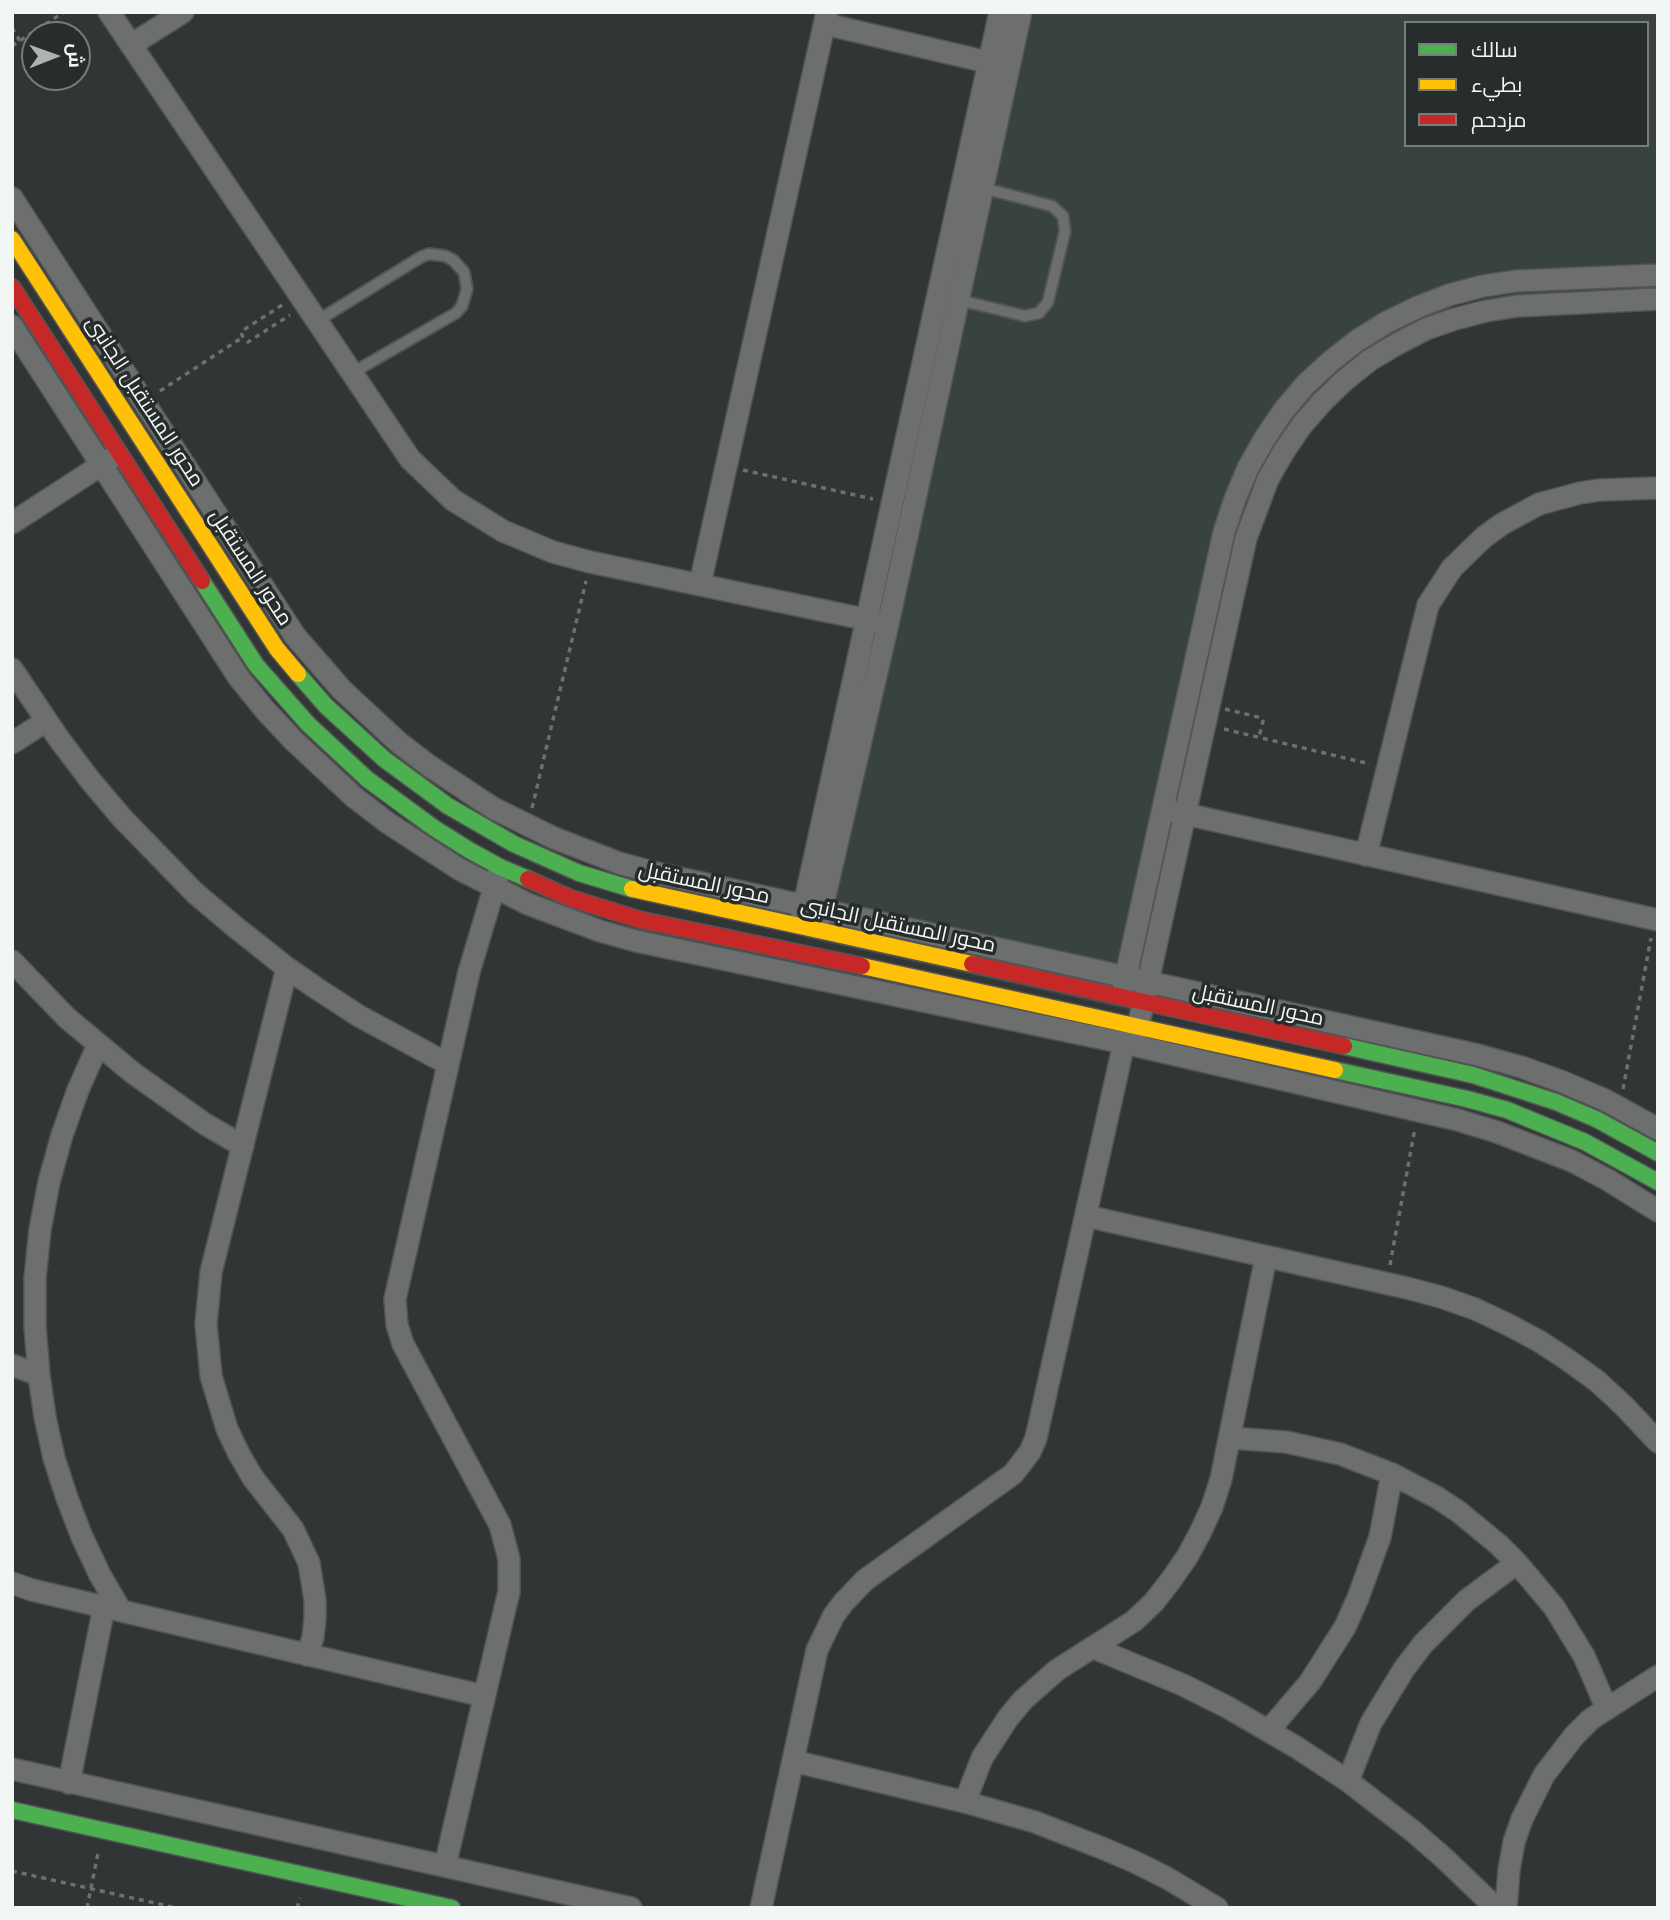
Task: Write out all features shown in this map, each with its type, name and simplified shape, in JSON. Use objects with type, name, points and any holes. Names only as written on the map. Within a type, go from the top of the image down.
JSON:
[{"type":"street","points":[[109,12],[410,459],[453,500],[477,517],[527,543],[590,562],[888,624]]},
{"type":"street","points":[[131,46],[183,12]]},
{"type":"street","points":[[803,953],[888,624],[983,188],[999,65],[1000,12]]},
{"type":"street","points":[[811,918],[866,620],[892,503],[999,65],[1021,12]]},
{"type":"street","points":[[700,584],[826,18],[999,65]]},
{"type":"street","name":"محور المستقبل الجانبى","points":[[12,198],[295,636],[369,716],[428,765],[493,808],[586,851],[811,918],[1146,992],[1478,1055],[1563,1082],[1658,1129]]},
{"type":"street","name":"محور المستقبل","points":[[12,239],[277,649],[326,706],[384,759],[448,807],[482,827],[579,873],[648,894],[811,918]]},
{"type":"street","points":[[761,1908],[817,1650],[825,1632],[844,1602],[865,1580],[1002,1483],[1022,1464],[1039,1431],[1124,1043],[1116,1031],[1123,987],[1224,532],[1234,499],[1248,468],[1284,410],[1306,384],[1331,361],[1368,334],[1418,307],[1449,295],[1516,281],[1658,275]]},
{"type":"street","points":[[12,287],[239,678],[293,740],[338,783],[388,823],[459,869],[528,904],[624,938],[1124,1043],[1497,1132],[1535,1145],[1608,1180],[1658,1211]]},
{"type":"street","points":[[1124,1043],[1134,1037],[1138,1027],[1246,538],[1268,479],[1302,425],[1323,401],[1370,360],[1426,330],[1455,319],[1517,306],[1658,299]]},
{"type":"street","points":[[12,326],[111,459],[256,665],[308,724],[346,761],[400,805],[500,867],[570,898],[641,920],[1467,1099],[1547,1125],[1623,1161],[1658,1182]]},
{"type":"street","points":[[12,523],[111,459]]},
{"type":"street","points":[[1366,855],[1428,605],[1446,577],[1467,552],[1502,524],[1529,509],[1559,498],[1600,490],[1658,488]]},
{"type":"street","points":[[12,669],[90,780],[158,857],[234,926],[287,968],[359,1016],[448,1064]]},
{"type":"street","points":[[12,743],[46,721]]},
{"type":"street","points":[[1163,809],[1656,919]]},
{"type":"street","points":[[444,1866],[509,1592],[509,1559],[500,1525],[403,1344],[395,1312],[397,1285],[469,972],[500,867]]},
{"type":"street","points":[[12,961],[67,1018],[99,1045],[168,1099],[243,1146]]},
{"type":"street","points":[[287,968],[211,1272],[206,1311],[207,1350],[218,1403],[233,1442],[253,1478],[293,1529],[309,1563],[315,1600],[313,1637],[307,1655]]},
{"type":"street","points":[[882,993],[886,971]]},
{"type":"street","name":"محور المستقبل","points":[[1146,992],[1515,1087],[1596,1119],[1658,1153]]},
{"type":"street","points":[[69,1783],[112,1609],[67,1498],[54,1458],[38,1375],[35,1278],[49,1182],[78,1090],[99,1045]]},
{"type":"street","points":[[1086,1216],[1441,1297],[1475,1309],[1538,1340],[1569,1360],[1597,1381],[1658,1442]]},
{"type":"street","points":[[965,1802],[982,1758],[1008,1718],[1040,1684],[1075,1658],[1134,1621],[1154,1602],[1187,1557],[1212,1507],[1221,1479],[1266,1257]]},
{"type":"street","points":[[12,1365],[38,1375]]},
{"type":"street","points":[[1231,1438],[1272,1441],[1340,1454],[1392,1474],[1438,1498],[1459,1513],[1499,1545],[1536,1584],[1570,1631],[1607,1709]]},
{"type":"street","points":[[1269,1730],[1310,1682],[1345,1627],[1370,1568],[1387,1506],[1392,1474]]},
{"type":"street","points":[[1348,1781],[1371,1723],[1398,1678],[1423,1644],[1467,1600],[1517,1563]]},
{"type":"street","points":[[12,1583],[32,1590],[484,1696]]},
{"type":"street","points":[[1094,1648],[1183,1685],[1269,1730],[1348,1781],[1414,1832],[1496,1908]]},
{"type":"street","points":[[1506,1908],[1514,1842],[1544,1775],[1591,1719],[1658,1676]]},
{"type":"street","points":[[793,1761],[965,1802],[1035,1822],[1102,1848],[1167,1878],[1217,1908]]},
{"type":"street","points":[[12,1769],[631,1908]]},
{"type":"street","points":[[12,1810],[452,1908]]},
{"type":"lane","points":[[958,299],[1025,316],[1039,313],[1048,302],[1065,230],[1063,216],[1052,205],[983,188]]},
{"type":"lane","points":[[307,307],[429,254],[446,256],[464,272],[467,280],[466,298],[456,313],[352,373]]},
{"type":"path","points":[[12,46],[64,12]]},
{"type":"path","points":[[12,28],[20,41]]},
{"type":"path","points":[[307,307],[248,342],[243,337],[242,331],[307,307]]},
{"type":"path","points":[[144,402],[243,337]]},
{"type":"path","points":[[726,467],[892,503]]},
{"type":"path","points":[[528,826],[590,562]]},
{"type":"path","points":[[1207,714],[1259,737],[1387,769]]},
{"type":"path","points":[[1207,714],[1262,718],[1259,737]]},
{"type":"path","points":[[1620,1108],[1656,919]]},
{"type":"path","points":[[1386,1284],[1418,1112]]},
{"type":"path","points":[[87,1908],[103,1831]]},
{"type":"path","points":[[12,1871],[177,1908]]},
{"type":"shaded area","points":[[1010,12],[1658,12],[1658,289],[1482,299],[1456,305],[1404,324],[1358,353],[1327,381],[1254,487],[1242,515],[1225,574],[1133,1011],[805,938]]},
{"type":"traffic: fast","points":[[202,581],[256,665],[308,724],[367,779],[469,850],[528,879]]},
{"type":"traffic: fast","points":[[298,674],[326,706],[384,759],[448,806],[514,844],[579,873],[632,889]]},
{"type":"traffic: fast","points":[[1344,1046],[1473,1075],[1556,1102],[1596,1119],[1658,1153]]},
{"type":"traffic: fast","points":[[1335,1070],[1507,1110],[1585,1142],[1658,1182]]},
{"type":"traffic: fast","points":[[12,1810],[452,1908]]},
{"type":"traffic: slow","points":[[12,239],[277,649],[298,674]]},
{"type":"traffic: slow","points":[[632,889],[972,964]]},
{"type":"traffic: slow","points":[[862,966],[1335,1070]]},
{"type":"traffic: jam","points":[[12,287],[202,581]]},
{"type":"traffic: jam","points":[[528,879],[570,898],[641,920],[862,966]]},
{"type":"traffic: jam","points":[[972,964],[1344,1046]]}]
